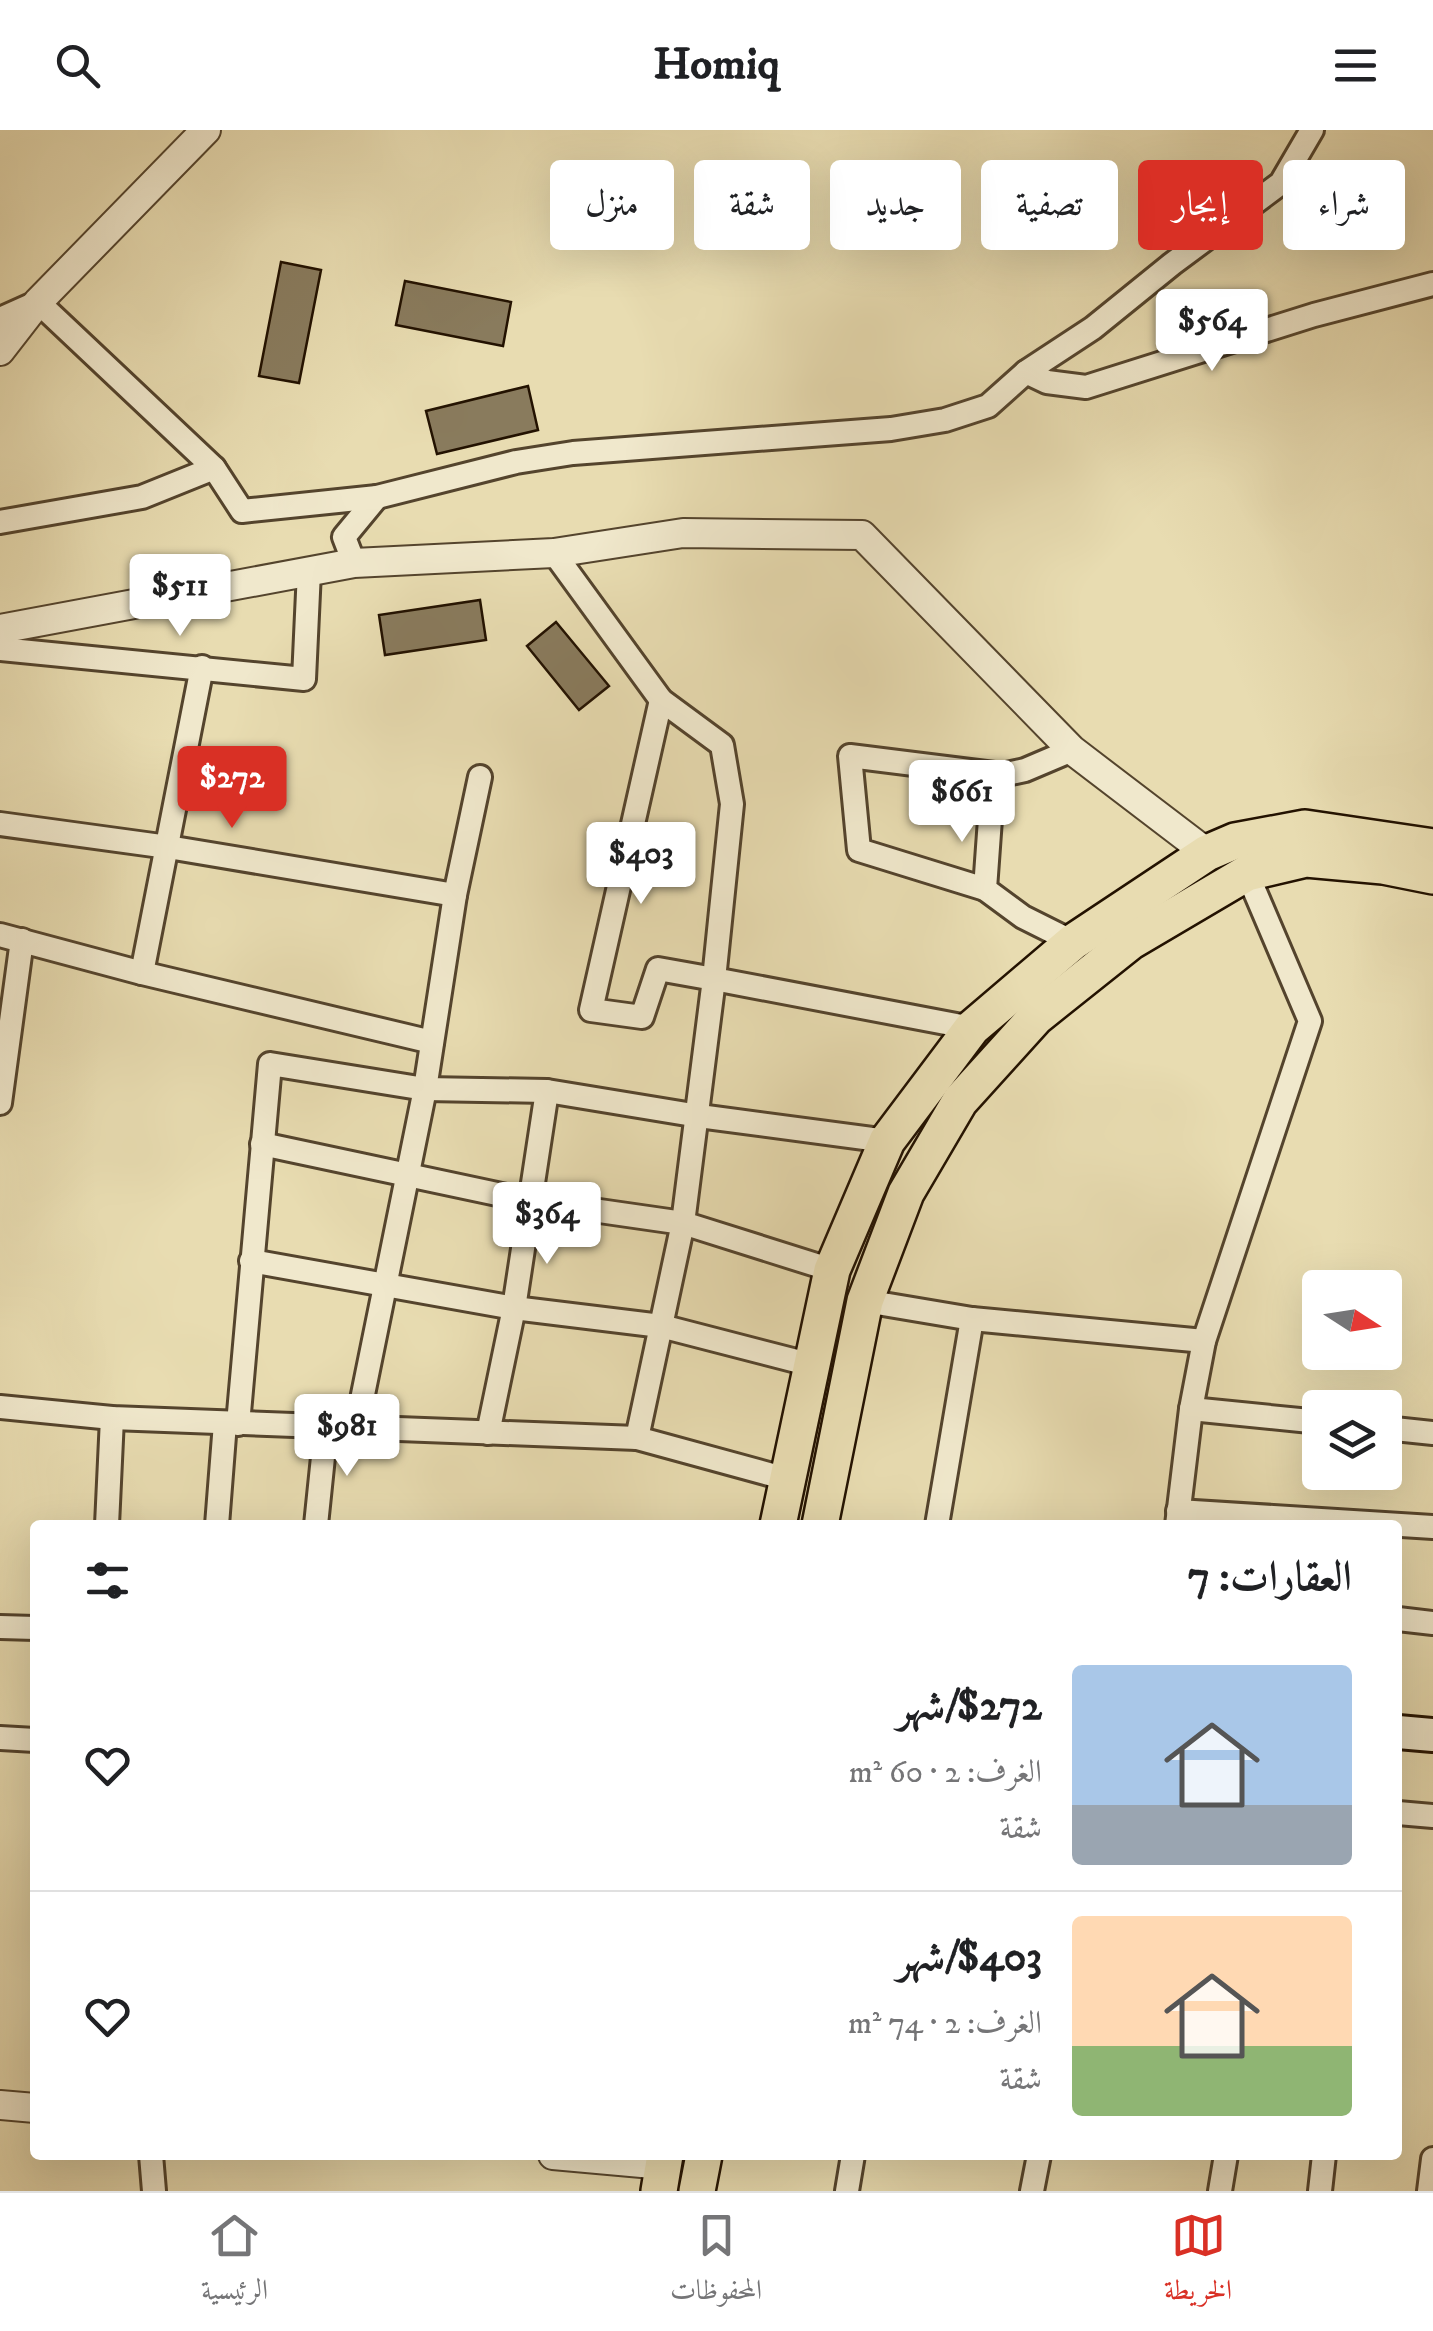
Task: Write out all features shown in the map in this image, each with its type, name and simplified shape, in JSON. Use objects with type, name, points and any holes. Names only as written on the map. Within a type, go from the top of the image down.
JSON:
[{"type":"main road","points":[[779,1520],[832,1270],[888,1141],[972,1028],[1074,942],[1207,853],[1234,840],[1306,828],[1433,847]]},
{"type":"main road","points":[[821,1520],[865,1301],[906,1192],[960,1101],[1036,1017],[1130,942],[1248,873],[1306,859],[1383,866],[1433,876]]},
{"type":"main road","points":[[1402,1732],[1433,1735]]},
{"type":"main road","points":[[697,2191],[703,2160]]},
{"type":"street","points":[[0,351],[38,302],[206,130]]},
{"type":"street","points":[[38,302],[214,468],[242,512],[376,497],[516,462],[573,453],[891,429],[945,420],[988,406],[1026,372],[1092,328],[1282,183],[1312,130]]},
{"type":"street","points":[[1026,372],[1047,382],[1086,388],[1314,315],[1433,284]]},
{"type":"street","points":[[0,319],[38,302]]},
{"type":"street","points":[[0,522],[142,497],[214,468]]},
{"type":"street","points":[[354,563],[344,538],[376,497]]},
{"type":"street","points":[[0,628],[354,563],[554,553],[684,533],[862,534],[1072,750],[1207,853]]},
{"type":"street","points":[[554,553],[661,700],[722,745],[732,804],[699,1116],[682,1223],[637,1438]]},
{"type":"street","points":[[0,649],[304,678],[308,571]]},
{"type":"street","points":[[142,974],[202,667]]},
{"type":"street","points":[[661,700],[591,1010],[642,1017],[658,969],[972,1028]]},
{"type":"street","points":[[1072,750],[1025,770],[1002,775],[850,756],[859,850],[985,889],[1023,917],[1074,942]]},
{"type":"street","points":[[985,889],[990,820],[1002,775]]},
{"type":"street","points":[[356,1429],[425,1088],[455,896],[480,777]]},
{"type":"street","points":[[0,824],[168,847],[455,896]]},
{"type":"street","points":[[1235,1520],[1178,1518],[1192,1409],[1204,1341],[1310,1021],[1248,873]]},
{"type":"street","points":[[0,1103],[11,937],[142,974],[432,1042]]},
{"type":"street","points":[[218,1520],[251,1261],[270,1064],[425,1088],[547,1091],[888,1141]]},
{"type":"street","points":[[488,1433],[514,1308],[547,1091]]},
{"type":"street","points":[[262,1144],[530,1201],[682,1223],[832,1270]]},
{"type":"street","points":[[251,1261],[514,1308],[661,1326],[812,1365]]},
{"type":"street","points":[[865,1301],[972,1320],[1204,1341]]},
{"type":"street","points":[[937,1520],[972,1320]]},
{"type":"street","points":[[0,1407],[112,1418],[637,1438],[787,1479]]},
{"type":"street","points":[[1192,1409],[1302,1420]]},
{"type":"street","points":[[106,1520],[112,1418]]},
{"type":"street","points":[[317,1520],[326,1428]]},
{"type":"street","points":[[1402,1430],[1433,1433]]},
{"type":"street","points":[[1402,1526],[1433,1527]]},
{"type":"street","points":[[1402,1619],[1433,1623]]},
{"type":"street","points":[[0,1628],[30,1628]]},
{"type":"street","points":[[0,1738],[30,1740]]},
{"type":"street","points":[[1402,1813],[1433,1816]]},
{"type":"street","points":[[0,2105],[30,2108]]},
{"type":"street","points":[[1429,2191],[1433,2158]]},
{"type":"street","points":[[151,2160],[154,2191]]},
{"type":"street","points":[[590,2160],[663,2170]]},
{"type":"street","points":[[847,2191],[852,2160]]},
{"type":"street","points":[[1032,2191],[1038,2160]]},
{"type":"street","points":[[1220,2160],[1220,2191]]},
{"type":"street","points":[[1320,2191],[1323,2160]]},
{"type":"building","points":[[281,262],[321,270],[299,383],[259,376]]},
{"type":"building","points":[[405,281],[511,302],[503,346],[396,325]]},
{"type":"building","points":[[528,386],[538,430],[437,454],[426,411]]},
{"type":"building","points":[[480,600],[486,640],[385,655],[379,615]]},
{"type":"building","points":[[556,622],[609,686],[579,710],[527,646]]}]
